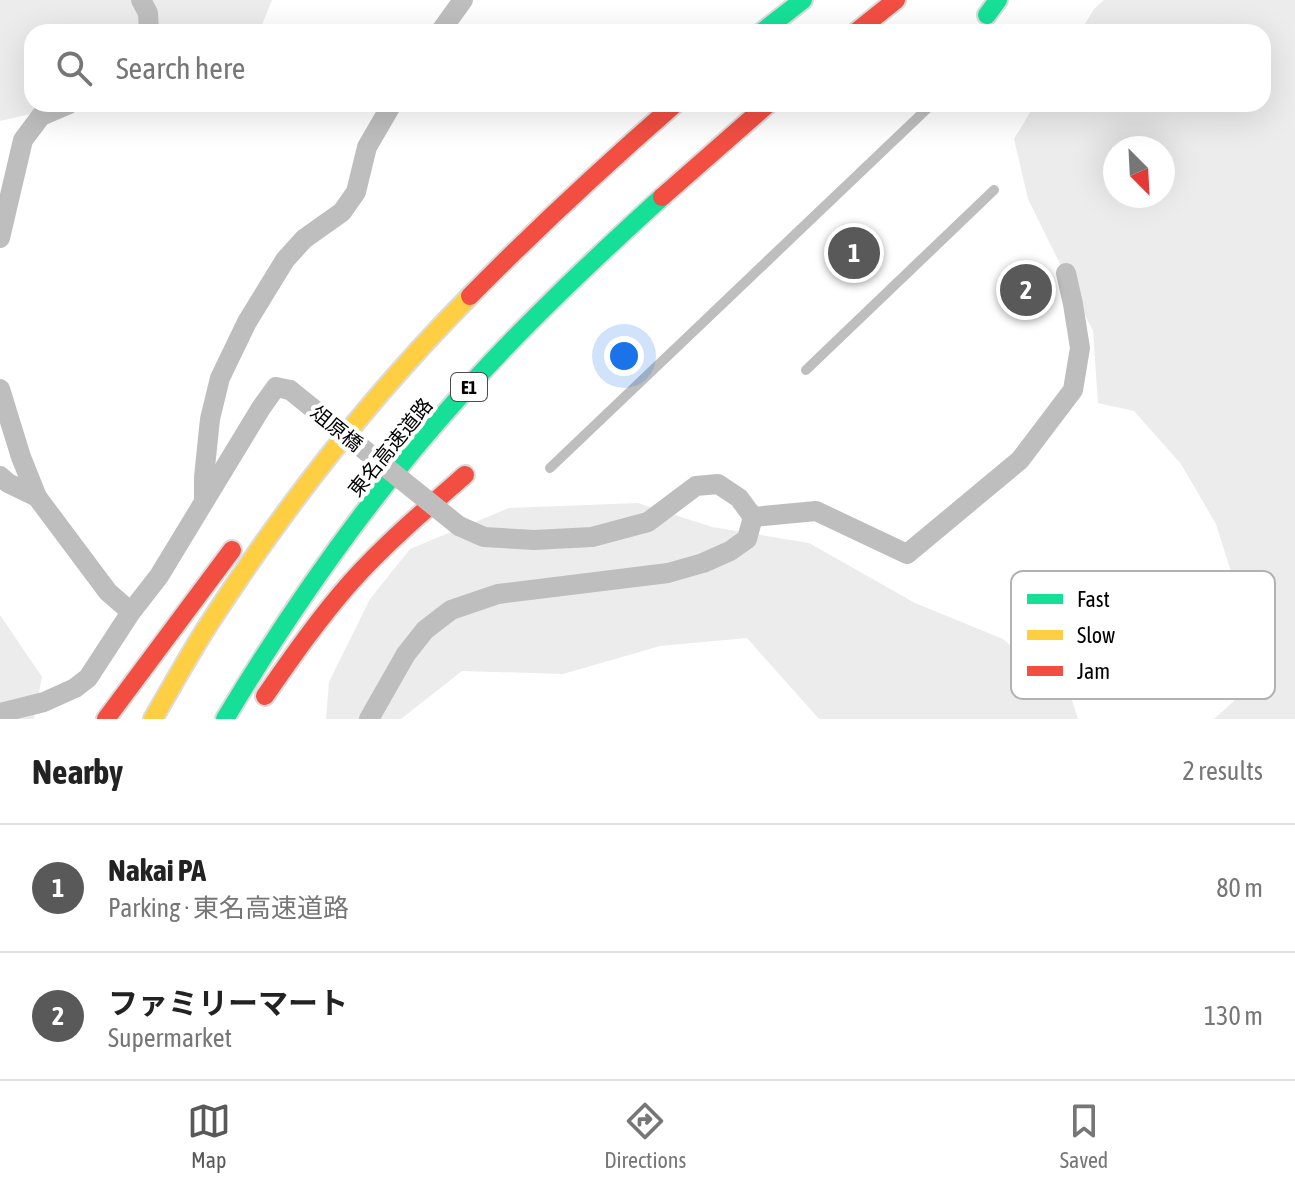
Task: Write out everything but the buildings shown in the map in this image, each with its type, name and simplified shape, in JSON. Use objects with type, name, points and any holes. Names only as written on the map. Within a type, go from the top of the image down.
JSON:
[{"type":"highway","points":[[772,24],[803,0]]},
{"type":"highway","points":[[866,24],[896,0]]},
{"type":"highway","name":"東名高速道路","points":[[153,719],[213,617],[323,464],[371,405],[488,278],[584,184],[665,112]]},
{"type":"highway","name":"東名高速道路","points":[[225,719],[287,619],[348,534],[417,446],[487,366],[570,282],[759,112]]},
{"type":"highway","points":[[324,434],[474,270],[549,204],[642,131]]},
{"type":"highway","points":[[258,707],[310,634],[362,571],[465,475]]},
{"type":"highway","points":[[106,719],[238,542]]},
{"type":"street","points":[[141,0],[148,13],[149,24]]},
{"type":"street","points":[[446,24],[463,0]]},
{"type":"street","points":[[0,238],[23,140],[41,116],[50,112]]},
{"type":"street","points":[[0,713],[44,702],[75,688],[88,678],[131,612],[159,576],[204,501],[210,419],[220,378],[247,322],[285,260],[304,239],[342,212],[356,192],[367,147],[387,112]]},
{"type":"street","points":[[369,719],[406,654],[425,630],[451,610],[498,594],[668,573],[703,563],[747,539],[753,517],[816,511],[907,554],[1020,460],[1073,390],[1080,348],[1066,273]]},
{"type":"street","name":"俎原橋","points":[[204,501],[276,387],[290,390],[459,526],[484,537],[534,540],[592,537],[648,522],[696,486],[718,484],[739,498],[753,517]]},
{"type":"street","points":[[0,389],[37,497],[108,592],[131,612]]},
{"type":"street","points":[[0,476],[37,497]]},
{"type":"lane","points":[[550,468],[924,112]]},
{"type":"lane","points":[[806,370],[994,190]]},
{"type":"shaded area","points":[[0,0],[272,0],[262,24],[24,24],[24,112],[39,112],[0,121]]},
{"type":"shaded area","points":[[1104,0],[1295,0],[1295,719],[1214,719],[1236,699],[1275,699],[1275,571],[1231,571],[1216,524],[1181,464],[1134,411],[1098,403],[1093,331],[1028,199],[1014,139],[1030,112],[1271,112],[1271,24],[1085,24]]},
{"type":"shaded area","points":[[638,503],[712,527],[809,543],[915,603],[1003,639],[1011,646],[1011,699],[1071,699],[1078,719],[819,719],[747,638],[660,646],[563,674],[462,671],[401,719],[326,719],[329,682],[370,599],[410,549],[509,508]]},
{"type":"shaded area","points":[[0,615],[42,677],[34,719],[0,719]]},
{"type":"traffic: fast","points":[[772,24],[803,0]]},
{"type":"traffic: fast","points":[[987,15],[998,0]]},
{"type":"traffic: fast","points":[[225,719],[336,550],[397,470],[486,368],[662,197]]},
{"type":"traffic: slow","points":[[153,719],[234,585],[296,498],[397,374],[470,296]]},
{"type":"traffic: jam","points":[[866,24],[896,0]]},
{"type":"traffic: jam","points":[[470,296],[666,112]]},
{"type":"traffic: jam","points":[[662,197],[759,112]]},
{"type":"traffic: jam","points":[[265,696],[317,623],[351,582],[392,540],[465,475]]},
{"type":"traffic: jam","points":[[106,719],[232,550]]},
{"type":"place","name":"Nakai PA","points":[[854,253]]},
{"type":"place","name":"ファミリーマート","points":[[1026,290]]}]
